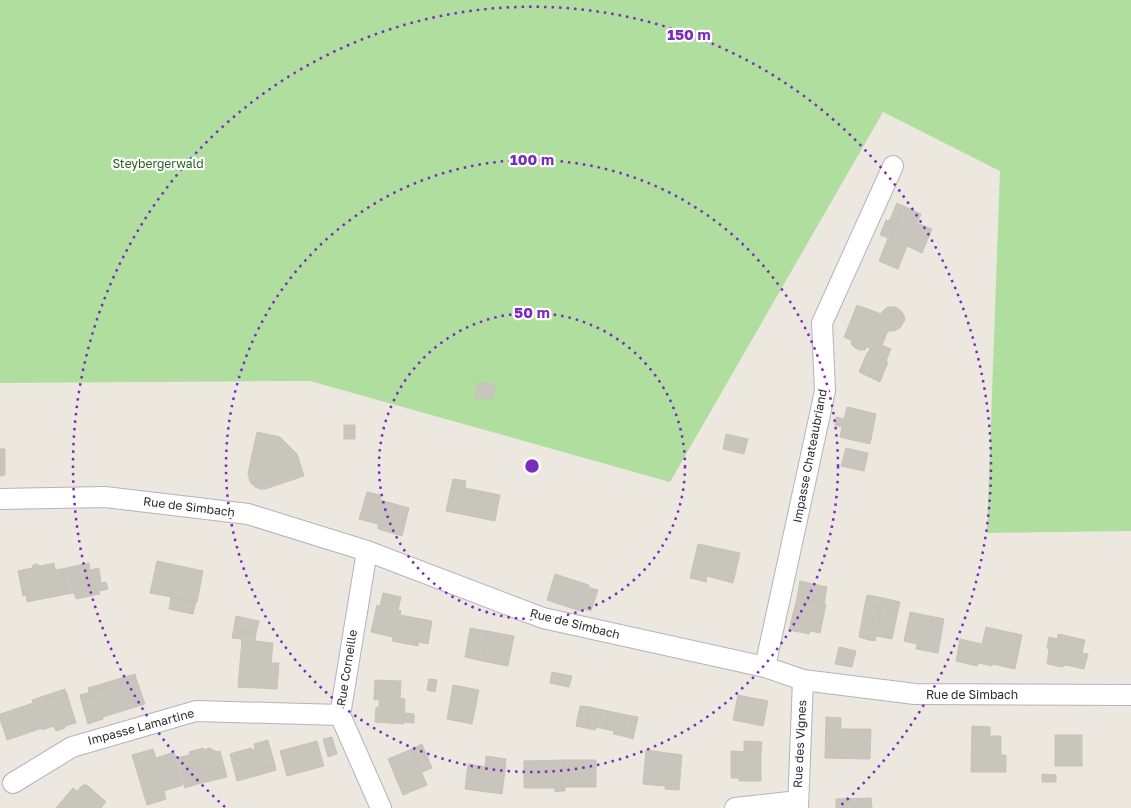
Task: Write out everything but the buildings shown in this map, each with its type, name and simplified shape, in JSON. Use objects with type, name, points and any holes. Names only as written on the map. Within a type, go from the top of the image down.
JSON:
[{"type":"street","name":"Impasse Chateaubriand","points":[[765,667],[825,392],[822,323],[893,166]]},
{"type":"street","name":"Rue de Simbach","points":[[0,499],[105,497],[248,514],[367,551],[543,618],[765,667],[803,680],[915,694],[1131,695]]},
{"type":"street","name":"Rue Corneille","points":[[367,551],[340,715],[381,808]]},
{"type":"street","name":"Rue des Vignes","points":[[798,804],[803,680]]},
{"type":"street","name":"Impasse Lamartine","points":[[13,783],[72,747],[196,711],[340,715]]},
{"type":"street","points":[[735,808],[798,804]]},
{"type":"green space","name":"Steybergerwald","points":[[0,0],[1131,0],[1131,531],[987,533],[1000,171],[883,112],[670,482],[310,381],[0,383]]}]
